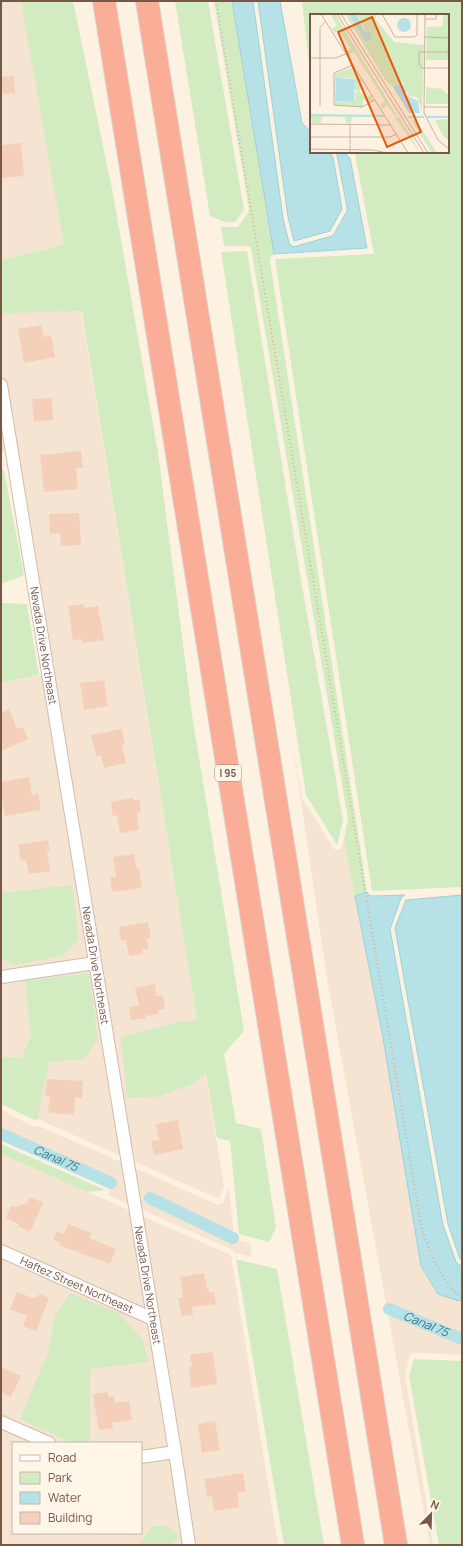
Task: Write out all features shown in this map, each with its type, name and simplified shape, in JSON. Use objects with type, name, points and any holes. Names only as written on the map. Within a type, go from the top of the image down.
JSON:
[{"type":"highway","name":"I 95","points":[[104,1],[353,1545]]},
{"type":"highway","points":[[147,1],[396,1545]]},
{"type":"street","name":"Nevada Drive Northeast","points":[[1,385],[6,453],[95,962],[189,1545]]},
{"type":"street","points":[[1,977],[95,962]]},
{"type":"street","name":"Haftez Street Northeast","points":[[1,1251],[153,1319]]},
{"type":"street","points":[[1,1422],[48,1442]]},
{"type":"street","points":[[142,1457],[175,1452]]},
{"type":"path","points":[[216,1],[422,1230],[433,1260],[454,1292],[462,1298]]},
{"type":"shaded area","points":[[1,1],[31,1],[224,1186],[219,1199],[1,1103],[1,683],[48,674],[12,452],[1,453]]},
{"type":"shaded area","points":[[291,733],[302,798],[334,849],[341,849],[344,839],[383,1038],[459,1301],[462,1299],[462,1355],[411,1354],[405,1375],[433,1545],[430,1545],[327,979]]},
{"type":"shaded area","points":[[1,1110],[34,1127],[39,1126],[121,1162],[128,1204],[108,1195],[110,1190],[107,1185],[1,1138]]},
{"type":"shaded area","points":[[1,1154],[231,1255],[278,1545],[1,1545]]},
{"type":"shaded area","points":[[135,1168],[218,1205],[223,1203],[229,1187],[234,1237],[237,1240],[250,1243],[252,1257],[235,1253],[233,1250],[142,1210]]},
{"type":"green space","points":[[21,1],[73,1],[114,199],[158,453],[193,721],[244,1031],[224,1054],[236,1123],[261,1129],[276,1228],[269,1242],[239,1234],[230,1141],[217,1138],[206,1073],[193,1084],[160,1096],[127,1098],[121,1037],[178,1022],[197,1020],[82,311],[1,313],[1,260],[64,245]]},
{"type":"green space","points":[[175,1],[208,1],[244,210],[235,222],[225,222],[210,216]]},
{"type":"green space","points":[[214,1],[232,1],[274,254],[270,261],[367,892],[355,896],[344,839],[348,819],[251,248],[249,246],[224,246],[221,227],[238,227],[248,213],[249,209]]},
{"type":"green space","points":[[302,1],[462,1],[462,887],[372,891],[275,259],[374,254],[354,153],[449,153],[449,14],[310,14],[310,71]]},
{"type":"green space","points":[[247,251],[299,568],[343,820],[337,845],[306,795],[221,252]]},
{"type":"green space","points":[[1,469],[4,470],[24,575],[1,584]]},
{"type":"green space","points":[[1,603],[27,604],[39,675],[1,683]]},
{"type":"green space","points":[[72,885],[79,940],[62,956],[16,965],[3,960],[1,951],[1,893]]},
{"type":"green space","points":[[89,973],[98,1039],[84,1059],[49,1062],[37,1121],[1,1104],[1,1057],[22,1058],[31,1035],[25,981]]},
{"type":"green space","points":[[1,1144],[105,1190],[87,1192],[1,1154]]},
{"type":"green space","points":[[236,1259],[277,1269],[324,1545],[284,1545]]},
{"type":"green space","points":[[70,1293],[118,1313],[142,1339],[149,1362],[90,1369],[90,1442],[70,1442],[20,1419],[48,1353],[55,1316]]},
{"type":"green space","points":[[414,1359],[462,1361],[462,1545],[439,1545],[409,1376]]},
{"type":"green space","points":[[153,1526],[167,1526],[179,1536],[171,1545],[138,1545]]},
{"type":"water","points":[[232,1],[253,1],[283,218],[289,243],[293,247],[332,236],[334,234],[347,211],[336,153],[345,153],[350,158],[367,248],[274,254]]},
{"type":"water","points":[[258,1],[280,1],[302,123],[310,131],[310,153],[330,153],[333,157],[342,209],[330,231],[294,241],[288,217]]},
{"type":"water","points":[[367,892],[372,896],[405,895],[401,898],[390,929],[443,1225],[456,1262],[462,1267],[462,1299],[459,1301],[438,1294],[421,1266],[383,1038],[355,896]]},
{"type":"water","points":[[462,895],[462,1260],[460,1259],[448,1224],[395,928],[406,900]]},
{"type":"building","points":[[14,76],[15,93],[1,94],[1,77]]},
{"type":"building","points":[[21,143],[24,176],[1,178],[1,145]]},
{"type":"building","points":[[41,325],[44,337],[51,336],[55,357],[24,363],[18,329]]},
{"type":"building","points":[[52,398],[53,420],[34,421],[32,399]]},
{"type":"building","points":[[81,451],[83,468],[76,468],[78,489],[44,492],[40,455]]},
{"type":"building","points":[[79,513],[81,545],[61,546],[60,533],[50,534],[49,514]]},
{"type":"building","points":[[84,604],[85,608],[98,606],[104,640],[83,643],[82,639],[73,640],[68,606]]},
{"type":"building","points":[[104,680],[108,706],[84,710],[80,683]]},
{"type":"building","points":[[9,709],[17,729],[23,727],[28,739],[1,751],[1,713]]},
{"type":"building","points":[[122,729],[125,744],[122,745],[126,763],[104,768],[101,755],[96,756],[91,735]]},
{"type":"building","points":[[29,777],[32,795],[38,794],[41,810],[5,816],[1,794],[1,782]]},
{"type":"building","points":[[133,798],[134,800],[139,800],[141,812],[137,813],[139,830],[120,833],[117,815],[113,816],[111,802]]},
{"type":"building","points":[[48,840],[50,852],[47,852],[50,871],[29,874],[26,860],[21,861],[18,845]]},
{"type":"building","points":[[134,854],[137,870],[139,869],[142,888],[112,892],[110,877],[116,877],[113,857]]},
{"type":"building","points":[[148,922],[151,938],[147,938],[148,949],[142,949],[143,954],[129,956],[126,940],[121,941],[119,927]]},
{"type":"building","points":[[155,984],[156,996],[163,995],[165,1009],[158,1010],[159,1014],[131,1020],[129,1007],[139,1005],[135,988]]},
{"type":"building","points":[[47,1079],[83,1081],[82,1098],[75,1097],[74,1115],[48,1112],[50,1097],[45,1096]]},
{"type":"building","points":[[178,1120],[183,1149],[154,1155],[151,1141],[159,1140],[156,1124]]},
{"type":"building","points":[[30,1197],[43,1203],[30,1232],[18,1226],[19,1224],[6,1218],[11,1206],[15,1207],[27,1203]]},
{"type":"building","points":[[68,1224],[91,1233],[89,1238],[116,1249],[110,1264],[59,1245],[60,1243],[53,1240],[57,1231],[64,1234]]},
{"type":"building","points":[[204,1273],[207,1289],[209,1289],[209,1292],[214,1292],[216,1304],[192,1307],[193,1315],[182,1316],[178,1298],[183,1298],[180,1277]]},
{"type":"building","points":[[17,1292],[33,1298],[37,1298],[39,1294],[49,1298],[36,1331],[23,1326],[27,1316],[10,1309]]},
{"type":"building","points":[[213,1352],[217,1384],[191,1388],[189,1367],[192,1366],[190,1355]]},
{"type":"building","points":[[1,1367],[21,1376],[11,1397],[1,1392]]},
{"type":"building","points":[[108,1392],[108,1397],[114,1396],[115,1403],[129,1401],[132,1420],[112,1423],[113,1428],[99,1430],[93,1394]]},
{"type":"building","points":[[215,1421],[220,1450],[202,1453],[198,1424]]},
{"type":"building","points":[[243,1473],[246,1492],[237,1493],[239,1507],[214,1511],[212,1496],[207,1497],[204,1479]]},
{"type":"waterway","name":"Canal 75","points":[[1,1134],[111,1183]]},
{"type":"waterway","name":"Canal 75","points":[[150,1198],[233,1238]]},
{"type":"waterway","name":"Canal 75","points":[[389,1309],[462,1339]]}]
